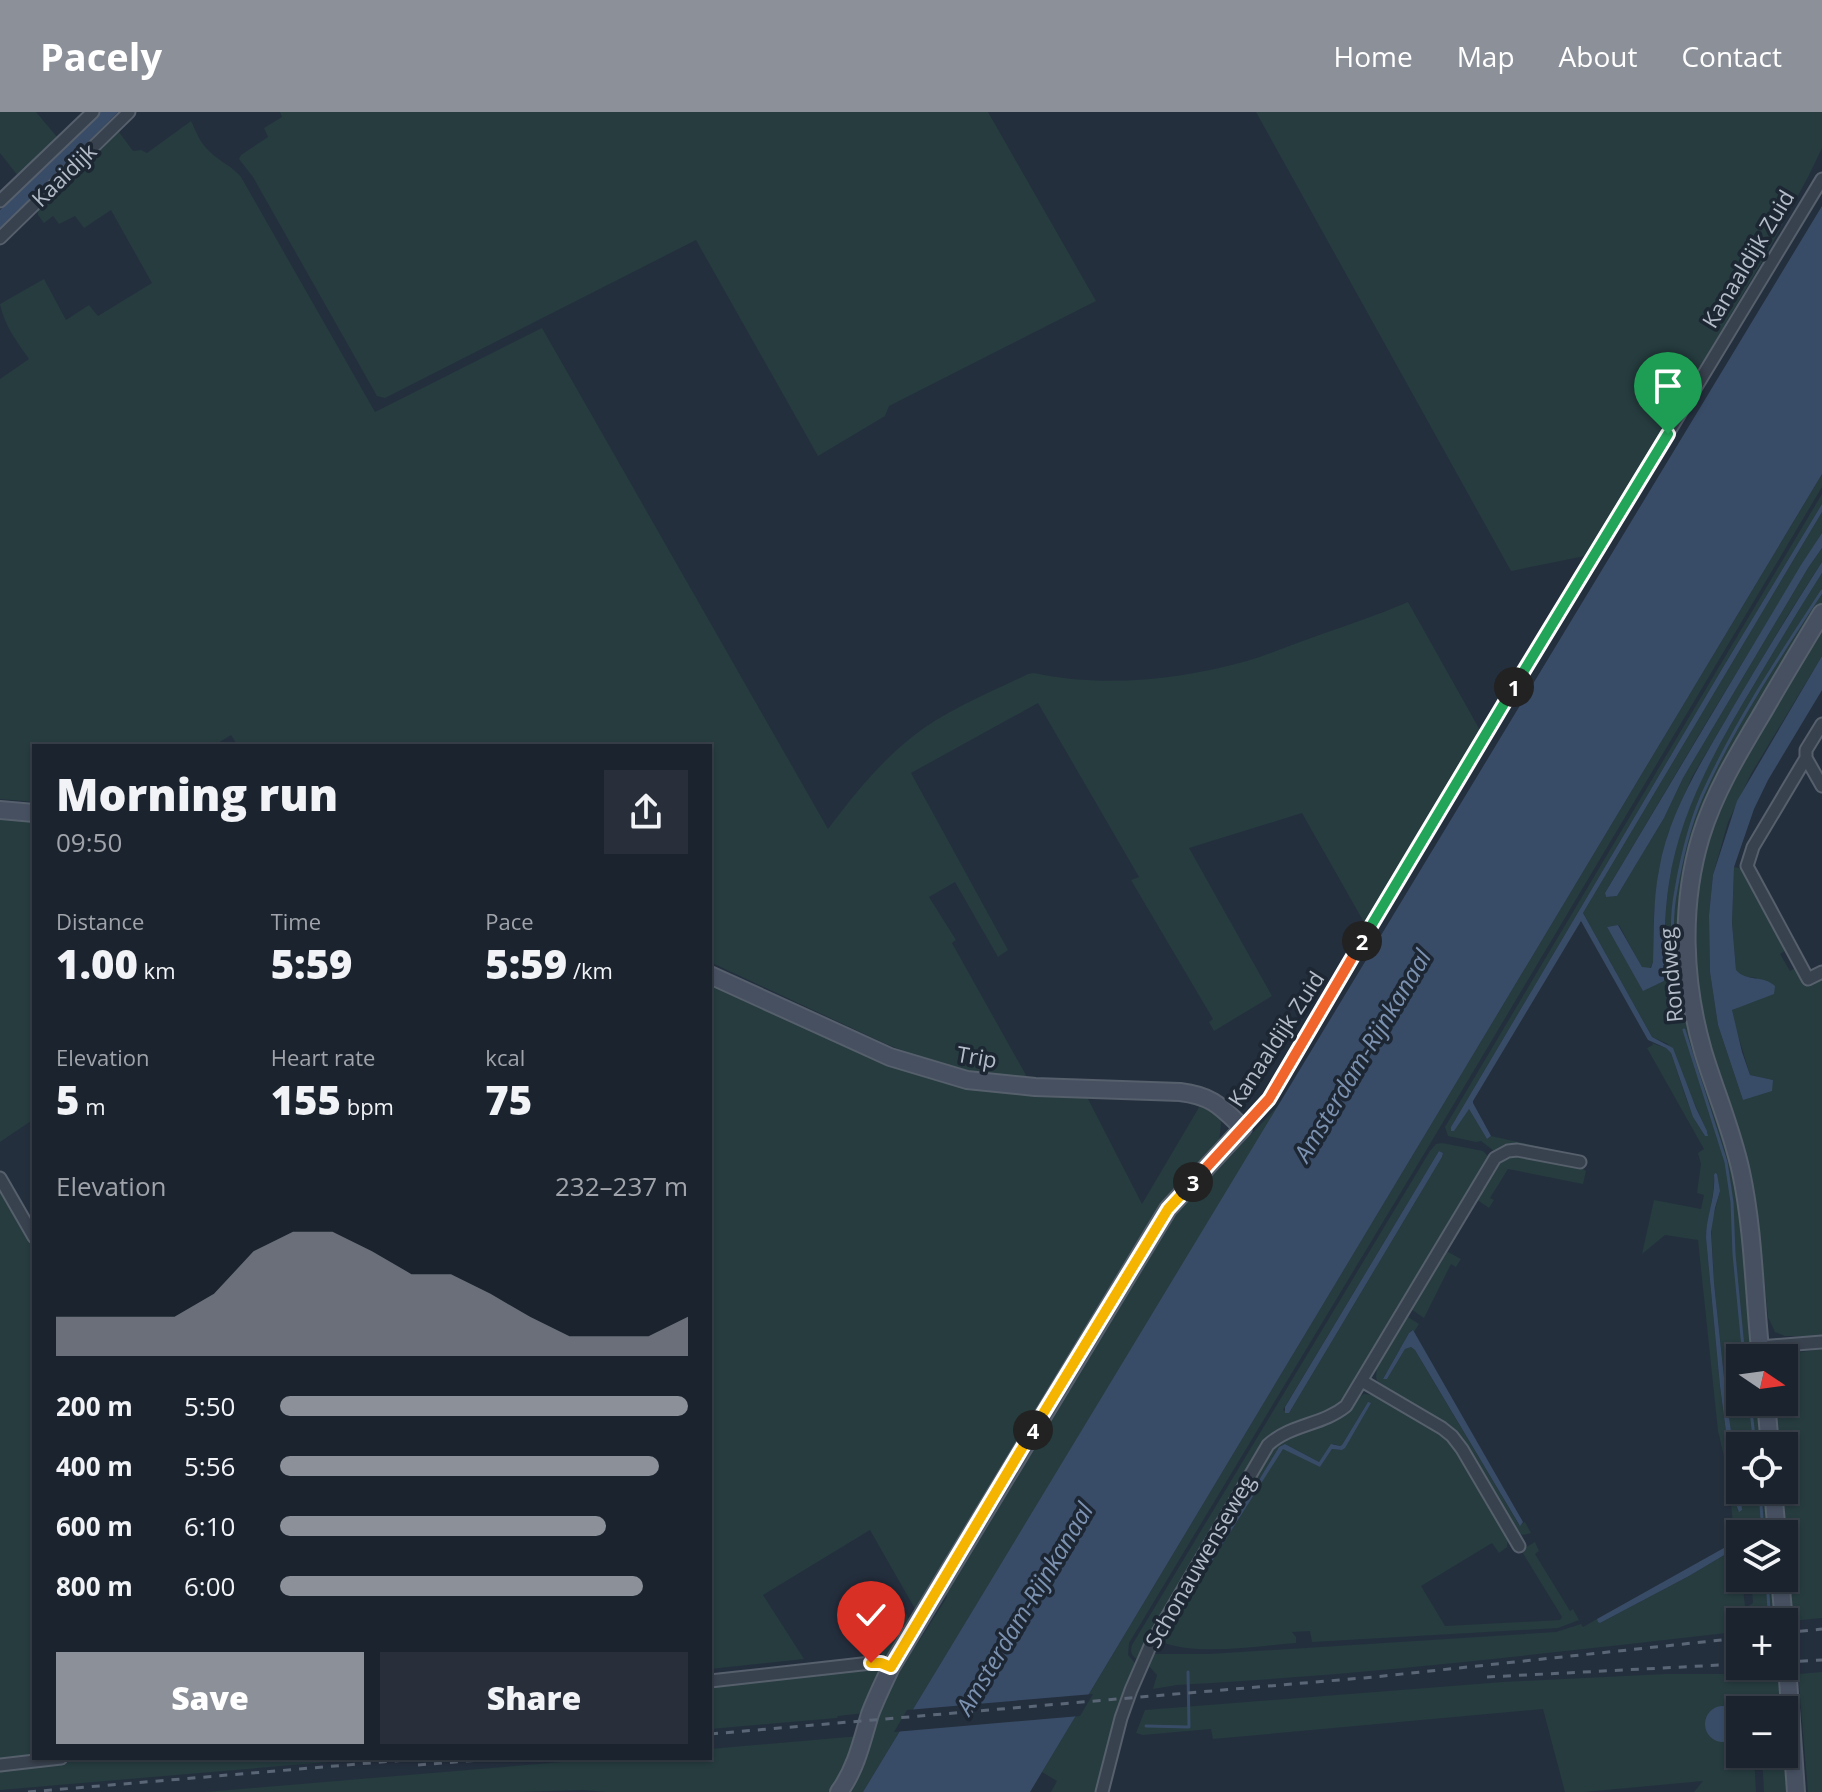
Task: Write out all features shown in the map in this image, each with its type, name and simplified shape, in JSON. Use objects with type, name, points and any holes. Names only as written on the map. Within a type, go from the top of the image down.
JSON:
[{"type":"street","points":[[0,201],[93,112]]},
{"type":"street","name":"Kaaidijk","points":[[0,238],[129,112]]},
{"type":"street","name":"Kanaaldijk Zuid","points":[[839,1792],[854,1765],[871,1712],[891,1667],[1168,1209],[1269,1099],[1421,841],[1822,179]]},
{"type":"street","name":"Rondweg","points":[[1759,1344],[1746,1202],[1740,1170],[1704,1053],[1691,997],[1687,971],[1688,910],[1700,839],[1719,789],[1822,613]]},
{"type":"street","points":[[1822,724],[1806,750],[1806,758],[1822,786]]},
{"type":"street","points":[[1806,758],[1753,847],[1747,866],[1808,979],[1822,972]]},
{"type":"street","points":[[0,810],[32,813]]},
{"type":"street","name":"Trip","points":[[712,976],[890,1057],[967,1080],[1035,1087],[1198,1094],[1212,1100],[1243,1128]]},
{"type":"street","name":"Schonauwenseweg","points":[[1102,1792],[1121,1718],[1151,1644],[1268,1445],[1285,1432],[1333,1416],[1346,1406],[1495,1158],[1517,1150],[1580,1162]]},
{"type":"street","points":[[0,1178],[32,1234]]},
{"type":"street","points":[[1798,1346],[1822,1342]]},
{"type":"street","points":[[1362,1381],[1452,1436],[1519,1546]]},
{"type":"street","points":[[712,1681],[871,1663],[891,1667]]},
{"type":"street","points":[[1788,1680],[1796,1792]]},
{"type":"street","points":[[0,1765],[44,1760]]},
{"type":"green space","points":[[0,112],[36,112],[58,138],[18,176],[0,153]]},
{"type":"green space","points":[[280,112],[988,112],[1096,301],[889,406],[885,416],[818,456],[696,240],[385,398],[377,396],[253,177],[239,159],[268,137],[264,128],[282,117]]},
{"type":"green space","points":[[1256,112],[1822,112],[1822,148],[1767,253],[1585,556],[1511,571]]},
{"type":"green space","points":[[191,121],[206,148],[241,177],[375,412],[542,328],[828,829],[878,769],[912,737],[953,710],[1028,674],[1114,681],[1195,673],[1256,658],[1408,602],[1481,732],[1365,924],[1302,813],[1189,848],[1272,996],[1214,1031],[1209,1022],[1213,1019],[1131,880],[1139,877],[1038,703],[911,773],[1008,950],[998,957],[955,882],[929,897],[956,940],[952,943],[1027,1077],[975,1072],[919,1057],[712,963],[712,744],[237,744],[231,735],[216,744],[32,744],[32,802],[0,799],[0,379],[29,359],[8,326],[0,304],[44,279],[66,320],[89,305],[98,316],[152,283],[111,210],[84,228],[75,216],[59,224],[53,216],[44,223],[38,215],[37,206],[116,128],[133,151],[147,153]]},
{"type":"green space","points":[[1822,474],[1822,487],[1129,1643],[1128,1655],[1135,1663],[1095,1792],[1051,1792],[1057,1781],[1042,1772]]},
{"type":"green space","points":[[1822,494],[1822,504],[1451,1127],[1469,1109],[1487,1139],[1491,1136],[1568,1153],[1568,1157],[1494,1151],[1481,1141],[1448,1136],[1445,1127]]},
{"type":"green space","points":[[1822,512],[1822,533],[1605,893],[1606,897],[1617,896],[1664,818],[1683,778],[1822,548],[1822,562],[1692,777],[1668,834],[1659,870],[1650,969],[1642,968],[1619,925],[1607,927],[1643,990],[1664,981],[1669,883],[1681,830],[1691,804],[1727,730],[1822,573],[1822,603],[1746,731],[1682,907],[1739,1200],[1751,1344],[1726,1344],[1726,1396],[1714,1283],[1711,1225],[1720,1191],[1714,1175],[1706,1238],[1726,1432],[1726,1465],[1718,1431],[1698,1240],[1665,1235],[1642,1254],[1654,1200],[1701,1209],[1704,1195],[1697,1193],[1701,1164],[1698,1153],[1704,1149],[1647,1048],[1652,1043],[1671,1053],[1696,1122],[1705,1136],[1708,1134],[1668,1044],[1652,1037],[1583,913]]},
{"type":"green space","points":[[1822,622],[1822,656],[1751,774],[1728,822],[1713,875],[1709,915],[1710,972],[1718,1025],[1743,1100],[1773,1080],[1750,1075],[1731,1012],[1757,978],[1741,976],[1736,971],[1732,923],[1734,867],[1743,869],[1788,949],[1780,954],[1790,971],[1797,967],[1807,984],[1822,976],[1822,1336],[1785,1336],[1775,1332],[1768,1317],[1758,1219],[1696,998],[1693,914],[1703,851],[1725,788]]},
{"type":"green space","points":[[0,816],[32,819],[32,1120],[0,1142]]},
{"type":"green space","points":[[712,981],[878,1056],[1086,1095],[1142,1204],[1201,1104],[1219,1116],[1221,1123],[1219,1143],[918,1614],[870,1530],[763,1595],[804,1659],[712,1669]]},
{"type":"green space","points":[[1280,1104],[863,1792],[845,1792],[878,1709],[908,1648],[916,1646],[947,1597],[944,1588],[969,1546],[987,1525],[1171,1222]]},
{"type":"green space","points":[[1436,1144],[1483,1151],[1488,1160],[1348,1396],[1330,1411],[1272,1435],[1137,1659],[1133,1656],[1132,1645]],"holes":[[[1439,1151],[1443,1153],[1289,1413],[1283,1410]]]},
{"type":"green space","points":[[1515,1154],[1578,1165],[1586,1171],[1583,1184],[1508,1169],[1490,1198],[1494,1200],[1489,1208],[1476,1199],[1499,1162]]},
{"type":"green space","points":[[0,1188],[32,1246],[32,1758],[0,1762]]},
{"type":"green space","points":[[1448,1252],[1461,1259],[1456,1267],[1451,1264],[1424,1318],[1411,1309]]},
{"type":"green space","points":[[1408,1317],[1419,1324],[1414,1332],[1409,1333],[1383,1379],[1387,1379],[1405,1349],[1411,1347],[1415,1350],[1519,1525],[1525,1522],[1531,1533],[1518,1533],[1461,1440],[1378,1383],[1377,1365]]},
{"type":"green space","points":[[1822,1349],[1822,1618],[1798,1620],[1798,1608],[1790,1608],[1789,1592],[1798,1592],[1798,1520],[1783,1520],[1781,1504],[1798,1504],[1798,1432],[1776,1432],[1774,1416],[1798,1416],[1798,1353]]},
{"type":"green space","points":[[1364,1394],[1379,1396],[1434,1428],[1451,1442],[1508,1537],[1507,1547],[1499,1553],[1492,1543],[1421,1586],[1445,1626],[1560,1620],[1562,1617],[1521,1550],[1535,1542],[1539,1551],[1535,1554],[1570,1611],[1573,1609],[1579,1620],[1558,1628],[1312,1642],[1310,1631],[1292,1632],[1296,1643],[1228,1649],[1192,1648],[1162,1642],[1160,1637],[1274,1446]],"holes":[[[1368,1402],[1342,1450],[1332,1449],[1320,1467],[1283,1448],[1188,1599],[1279,1447],[1285,1444],[1319,1462],[1333,1444],[1342,1445]]]},
{"type":"green space","points":[[1729,1416],[1760,1416],[1762,1432],[1731,1432]]},
{"type":"green space","points":[[1731,1504],[1737,1504],[1738,1511],[1742,1510],[1741,1504],[1769,1504],[1770,1520],[1733,1520]]},
{"type":"green space","points":[[1726,1554],[1726,1592],[1744,1592],[1747,1607],[1753,1603],[1752,1592],[1775,1592],[1777,1608],[1726,1608],[1726,1633],[1387,1669],[1153,1689],[1157,1675],[1146,1663],[1148,1657],[1155,1654],[1209,1654],[1556,1632],[1581,1624],[1583,1627],[1597,1619],[1600,1623]]},
{"type":"green space","points":[[902,1607],[912,1624],[895,1655],[882,1658],[876,1651]]},
{"type":"green space","points":[[880,1667],[883,1672],[865,1713],[712,1729],[712,1684]]},
{"type":"green space","points":[[1822,1672],[1822,1792],[1808,1792],[1798,1674]]},
{"type":"green space","points":[[1726,1674],[1726,1680],[1783,1680],[1784,1696],[1726,1696],[1726,1768],[1755,1768],[1756,1792],[1694,1792],[1703,1781],[1565,1792],[1543,1709],[1213,1739],[1211,1729],[1136,1733],[1145,1710],[1503,1682]]},
{"type":"green space","points":[[860,1736],[832,1792],[205,1792],[586,1760],[712,1760],[712,1749]]},
{"type":"green space","points":[[64,1760],[352,1760],[0,1790],[0,1767]]},
{"type":"green space","points":[[1763,1768],[1788,1768],[1789,1792],[1764,1792]]},
{"type":"water","points":[[99,112],[118,112],[0,229],[0,210]]},
{"type":"water","name":"Amsterdam-Rijnkanaal","points":[[1822,206],[1822,474],[1030,1792],[863,1792]]},
{"type":"water","points":[[1822,504],[1822,512],[1583,913],[1652,1037],[1673,1048],[1708,1136],[1693,1117],[1671,1053],[1648,1040],[1581,921],[1473,1101],[1491,1136],[1487,1139],[1469,1109],[1451,1131],[1722,669]]},
{"type":"water","points":[[1822,533],[1822,548],[1683,778],[1664,818],[1617,896],[1606,897],[1605,893]]},
{"type":"water","points":[[1822,562],[1822,573],[1728,730],[1691,804],[1674,856],[1669,883],[1664,981],[1643,991],[1607,927],[1618,925],[1642,967],[1651,968],[1659,870],[1679,807],[1732,709]]},
{"type":"water","points":[[1822,656],[1822,690],[1768,780],[1754,809],[1734,867],[1732,923],[1736,970],[1775,986],[1774,994],[1732,1010],[1750,1075],[1773,1080],[1772,1091],[1743,1100],[1718,1025],[1710,972],[1709,915],[1713,875],[1737,801]]},
{"type":"water","points":[[1439,1151],[1443,1153],[1442,1157],[1289,1413],[1285,1413],[1285,1407]]},
{"type":"water","points":[[1717,1174],[1720,1191],[1711,1232],[1714,1283],[1726,1416],[1729,1416],[1731,1432],[1726,1432],[1720,1386],[1706,1238],[1714,1175]]},
{"type":"water","points":[[1413,1330],[1523,1522],[1520,1526],[1415,1350],[1411,1347],[1405,1349],[1387,1379],[1383,1379]]},
{"type":"water","points":[[1368,1402],[1371,1403],[1345,1448],[1332,1449],[1320,1467],[1283,1449],[1188,1599],[1279,1447],[1285,1444],[1319,1462],[1331,1444],[1342,1445]]},
{"type":"water","points":[[1726,1547],[1726,1554],[1689,1576],[1600,1623],[1597,1619]]},
{"type":"water","points":[[1726,1706],[1726,1742],[1723,1742],[1710,1737],[1705,1724],[1710,1711]]},
{"type":"pier","points":[[1093,1694],[1080,1716],[894,1732],[907,1710]]},
{"type":"waterway","points":[[1680,1011],[1673,920],[1678,877],[1692,823],[1701,797],[1733,735],[1822,591]]},
{"type":"waterway","points":[[1684,1030],[1726,1162],[1743,1344]]},
{"type":"waterway","points":[[1752,1416],[1753,1432]]},
{"type":"waterway","points":[[1761,1504],[1762,1520]]},
{"type":"waterway","points":[[1768,1592],[1769,1608]]},
{"type":"waterway","points":[[1146,1726],[1189,1727],[1188,1672]]},
{"type":"railway","points":[[1798,1632],[1822,1629]]},
{"type":"railway","points":[[712,1734],[1374,1677],[1726,1639]]},
{"type":"railway","points":[[1798,1661],[1822,1660]]},
{"type":"railway","points":[[1487,1677],[1726,1665]]},
{"type":"railway","points":[[28,1792],[405,1760]]},
{"type":"railway","points":[[418,1765],[479,1760]]},
{"type":"route","points":[[871,1663],[891,1667],[1168,1209],[1269,1099],[1421,841],[1668,434]]}]
